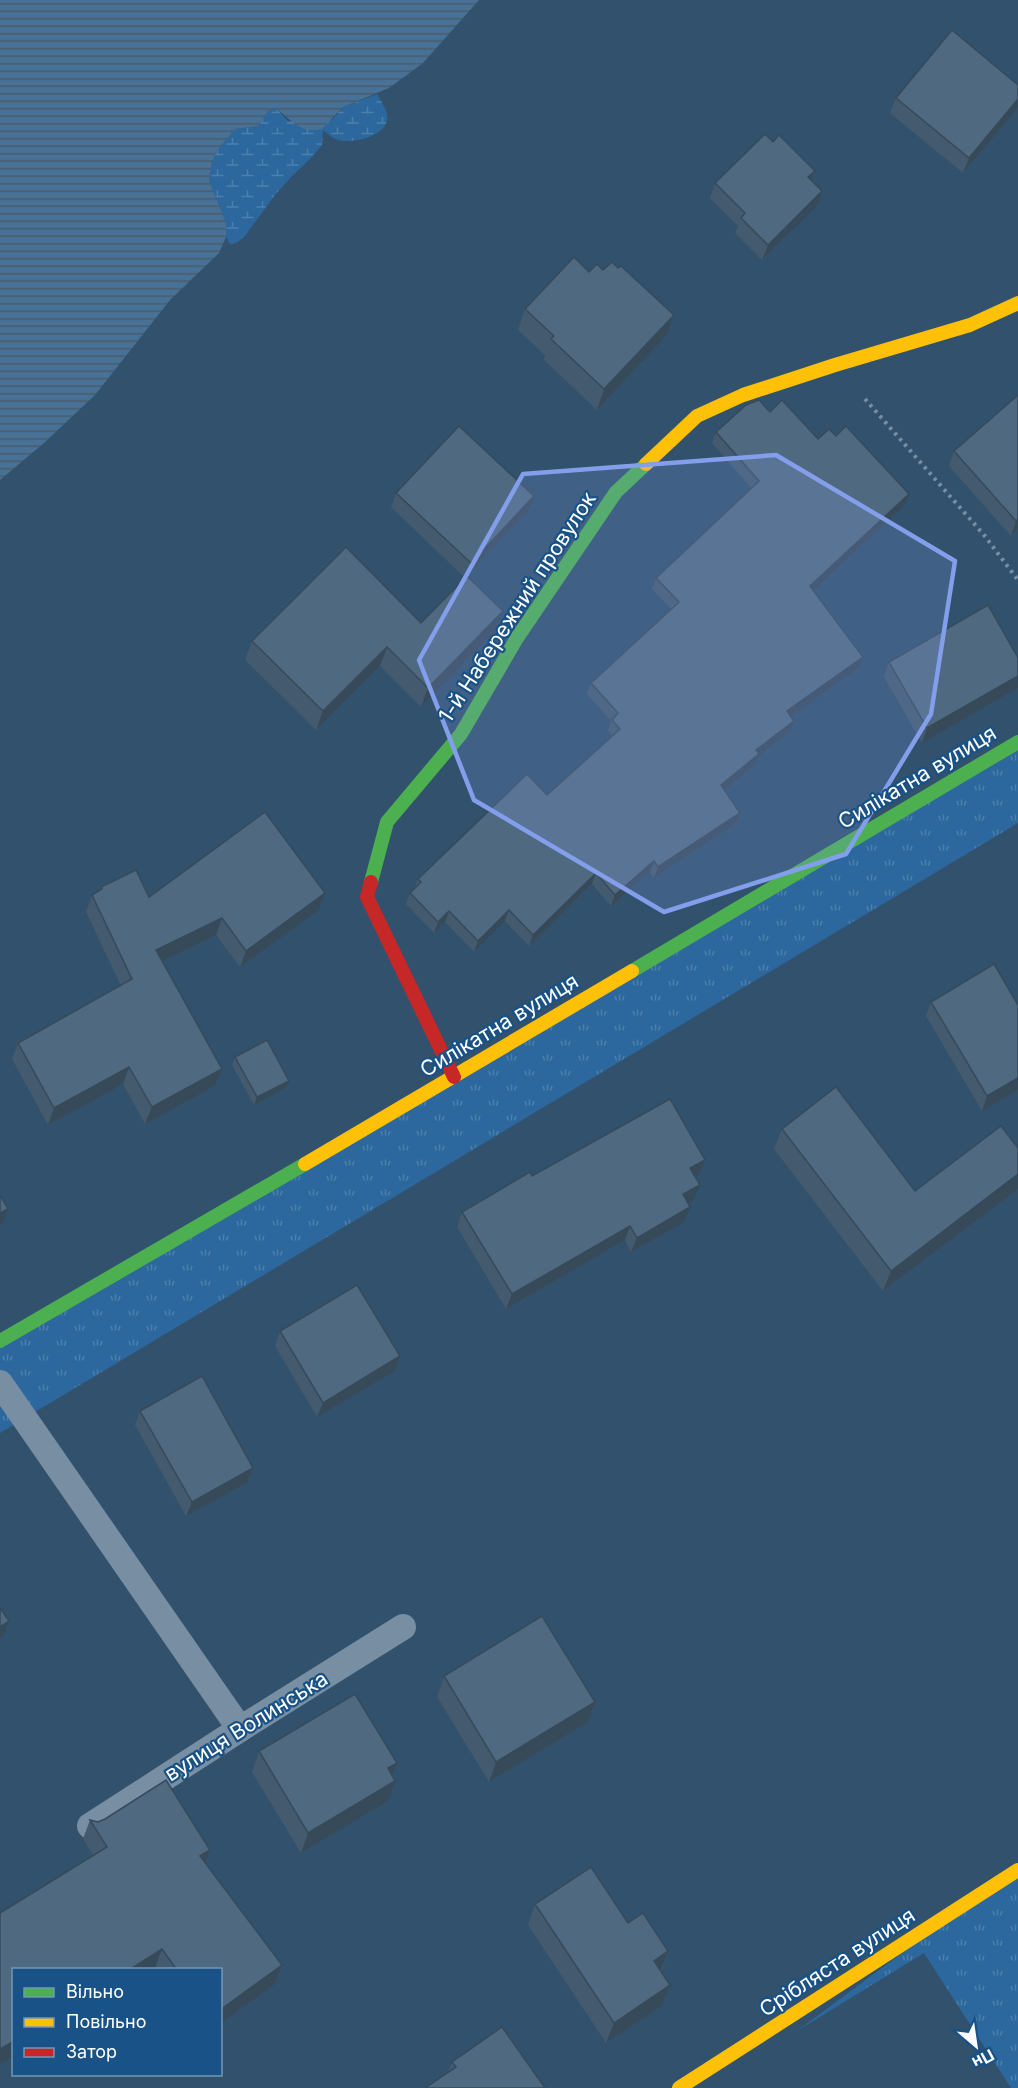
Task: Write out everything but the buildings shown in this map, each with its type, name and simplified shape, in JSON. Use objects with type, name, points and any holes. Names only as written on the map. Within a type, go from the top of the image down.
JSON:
[{"type":"street","name":"1-й Набережний провулок","points":[[453,1077],[367,897],[387,822],[461,734],[517,638],[616,492],[697,416],[743,395],[970,325],[1018,303]]},
{"type":"street","name":"Силікатна вулиця","points":[[0,1341],[453,1077],[1018,742]]},
{"type":"street","name":"Срібляста вулиця","points":[[679,2088],[1018,1870]]},
{"type":"lane","points":[[0,1383],[240,1729]]},
{"type":"lane","name":"вулиця Волинська","points":[[90,1826],[403,1627]]},
{"type":"path","points":[[835,365],[984,535],[1018,580]]},
{"type":"highlighted area","points":[[776,455],[955,561],[931,714],[846,854],[664,912],[474,800],[419,660],[523,474]]},
{"type":"green space","points":[[377,94],[386,110],[385,126],[374,135],[351,141],[336,139],[323,130],[322,145],[275,195],[244,237],[230,244],[226,237],[226,223],[209,180],[216,152],[235,129],[258,126],[268,111],[276,108],[288,121],[332,120],[343,107]]},
{"type":"green space","points":[[1018,749],[1018,823],[0,1433],[0,1348]]},
{"type":"green space","points":[[1018,1867],[1018,2088],[1011,2088],[924,1953],[797,2031]]},
{"type":"shaded area","points":[[0,0],[479,0],[423,63],[389,88],[343,107],[322,129],[302,128],[276,108],[268,111],[258,126],[235,129],[216,152],[209,180],[226,223],[226,237],[219,253],[170,300],[95,395],[0,480]]},
{"type":"traffic: fast","points":[[371,882],[387,822],[461,734],[517,638],[616,492],[646,464]]},
{"type":"traffic: fast","points":[[632,971],[1018,742]]},
{"type":"traffic: fast","points":[[0,1341],[305,1164]]},
{"type":"traffic: slow","points":[[646,464],[697,416],[743,395],[970,325],[1018,303]]},
{"type":"traffic: slow","points":[[305,1164],[632,971]]},
{"type":"traffic: slow","points":[[679,2088],[1018,1870]]},
{"type":"traffic: jam","points":[[371,882],[367,897],[454,1077]]}]
